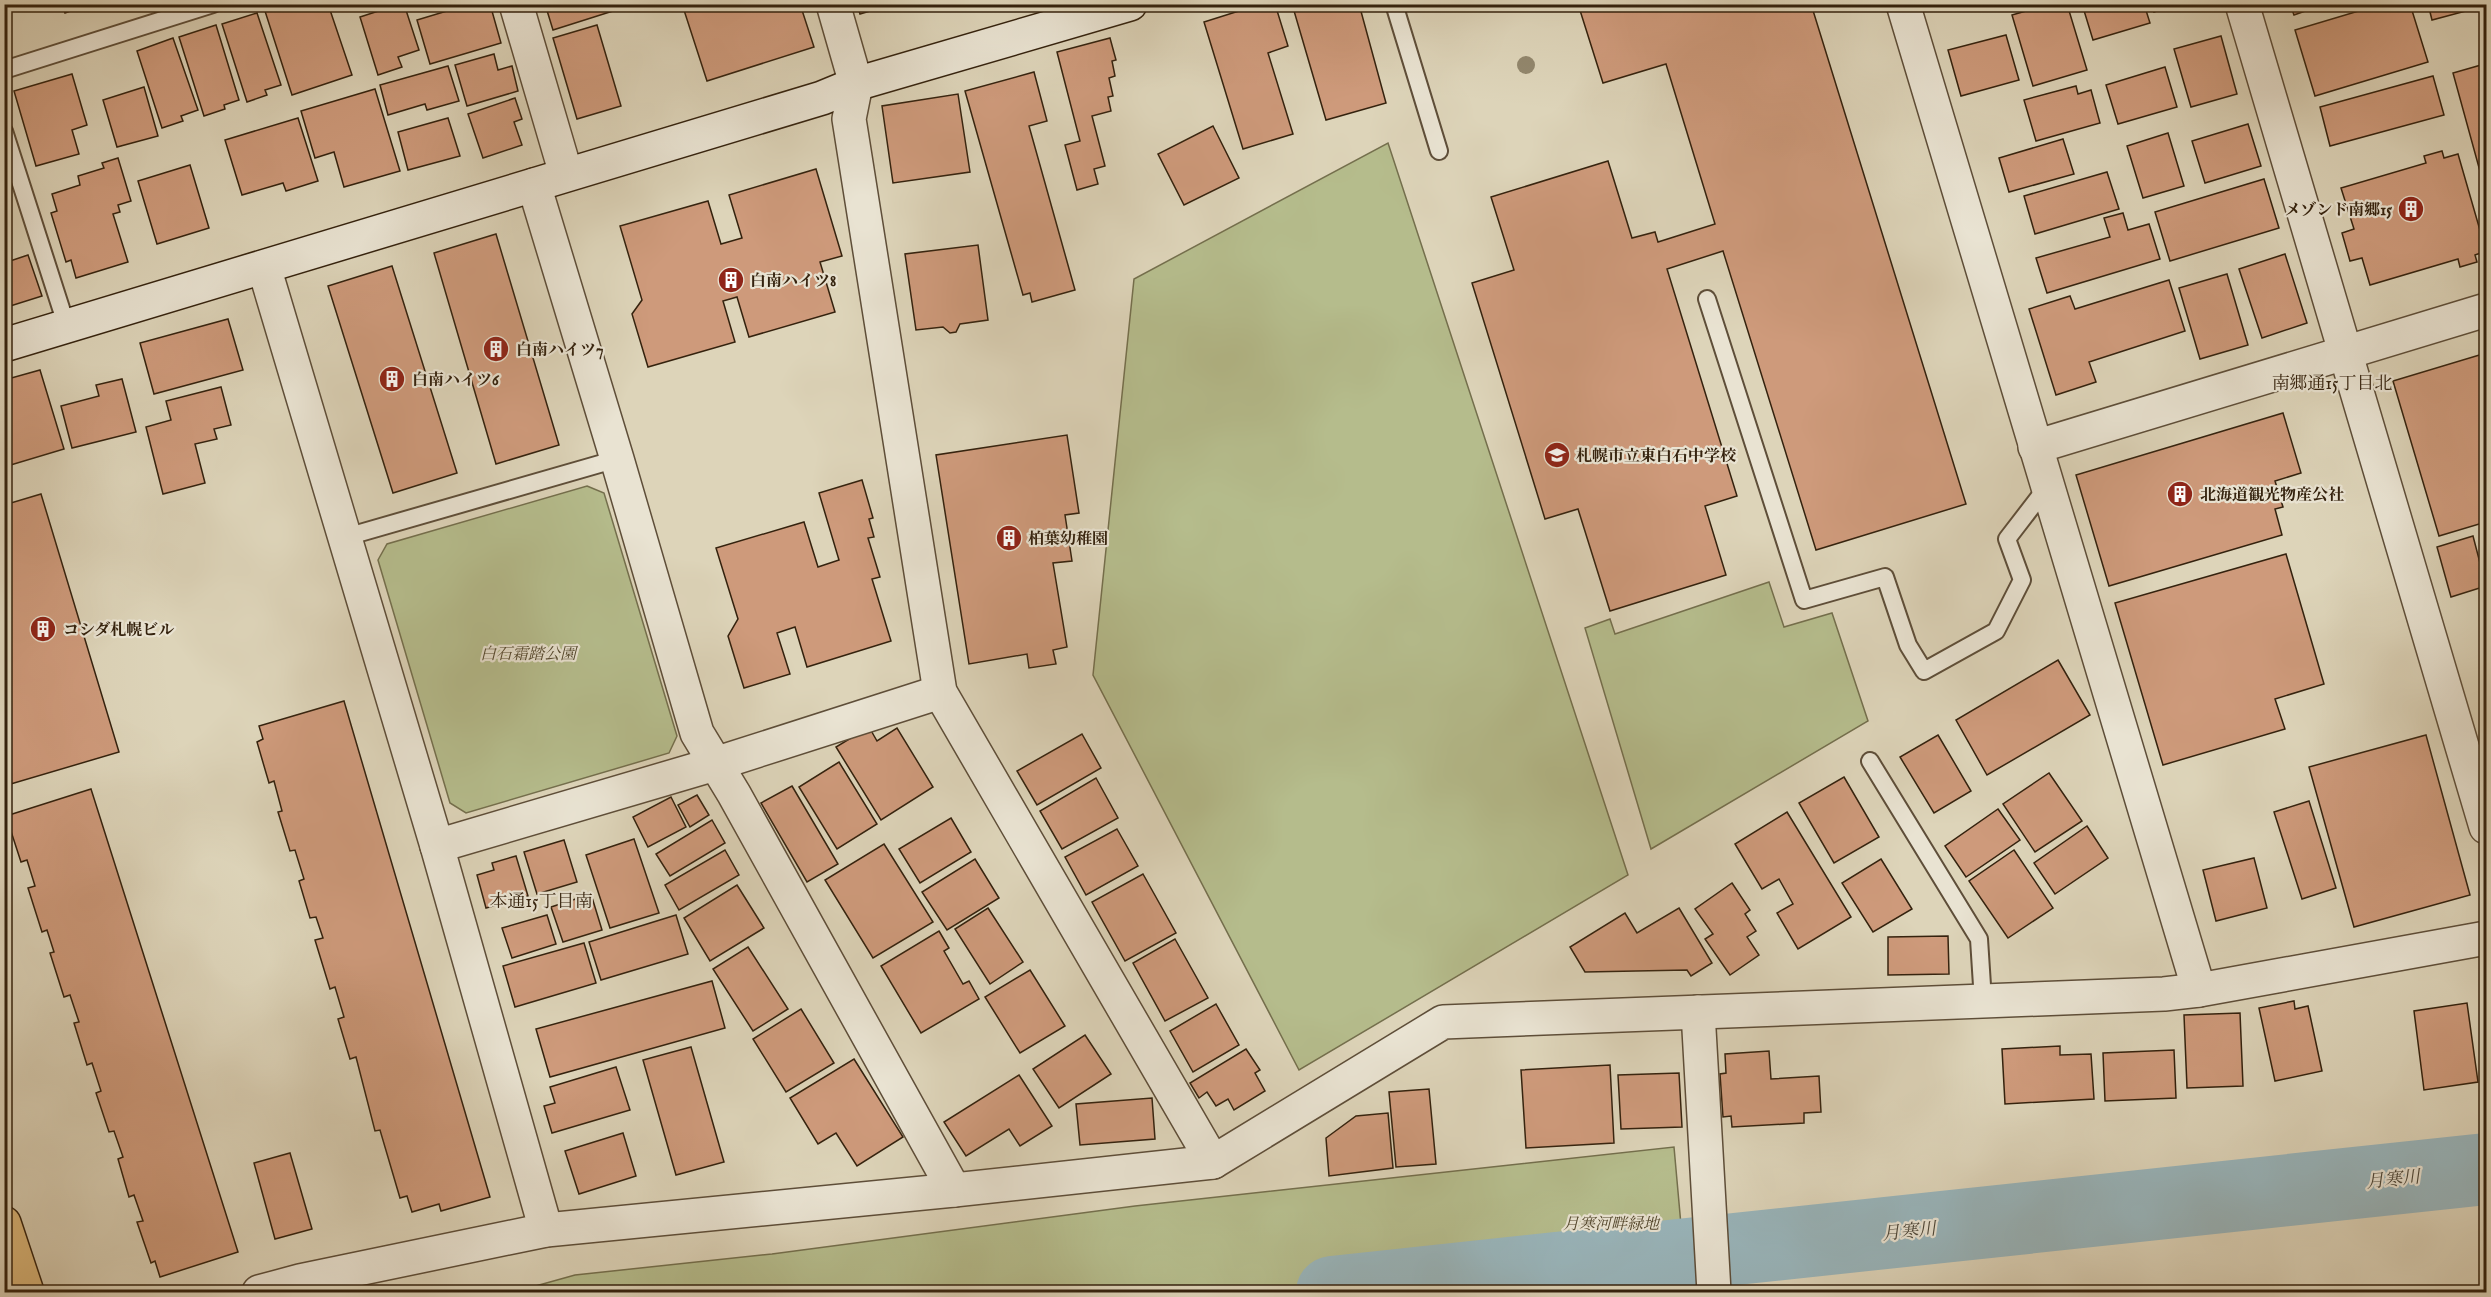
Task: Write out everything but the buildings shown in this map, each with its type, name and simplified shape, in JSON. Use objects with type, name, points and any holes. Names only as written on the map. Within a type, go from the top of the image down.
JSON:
[{"type":"highway","points":[[4,1223],[27,1293]]},
{"type":"street","points":[[516,4],[566,174]]},
{"type":"street","points":[[833,4],[856,84],[849,119],[940,692],[1213,1162]]},
{"type":"street","points":[[4,345],[822,98],[856,84],[1130,4]]},
{"type":"street","points":[[1903,4],[2199,990]]},
{"type":"street","points":[[2242,4],[2487,827]]},
{"type":"street","points":[[534,185],[697,733],[954,1190]]},
{"type":"street","points":[[264,267],[437,846],[546,1230]]},
{"type":"street","points":[[2035,447],[2487,310]]},
{"type":"street","points":[[437,846],[715,764],[940,692]]},
{"type":"street","points":[[259,1293],[300,1281],[546,1230],[1213,1162],[1443,1022],[2164,994],[2199,990],[2487,938]]},
{"type":"street","points":[[1698,1012],[1714,1293]]},
{"type":"lane","points":[[4,70],[213,4]]},
{"type":"lane","points":[[1394,4],[1439,151]]},
{"type":"lane","points":[[4,131],[67,327]]},
{"type":"lane","points":[[1707,298],[1804,600],[1885,577],[1908,645],[1924,671],[1996,631],[2022,580],[2007,539],[2047,487]]},
{"type":"lane","points":[[346,537],[617,459]]},
{"type":"lane","points":[[1870,761],[1979,939],[1983,1000]]},
{"type":"green space","points":[[1388,143],[1628,875],[1299,1070],[1093,675],[1134,279]]},
{"type":"green space","name":"白石霜踏公園","points":[[587,486],[604,493],[677,736],[669,753],[466,813],[450,803],[378,560],[387,544]]},
{"type":"green space","points":[[1769,582],[1784,627],[1832,613],[1868,721],[1651,849],[1585,628],[1610,619],[1615,634]]},
{"type":"green space","name":"月寒河畔緑地","points":[[1674,1147],[1687,1292],[514,1292],[575,1275],[772,1254],[1135,1206]]},
{"type":"waterway","name":"月寒川","points":[[1332,1292],[2486,1169]]},
{"type":"place","name":"メゾンド南郷15","points":[[2411,209]]},
{"type":"place","name":"白南ハイツ8","points":[[731,280]]},
{"type":"place","name":"白南ハイツ7","points":[[496,349]]},
{"type":"place","name":"白南ハイツ6","points":[[392,379]]},
{"type":"place","name":"札幌市立東白石中学校","points":[[1557,455]]},
{"type":"place","name":"北海道観光物産公社","points":[[2180,494]]},
{"type":"place","name":"柏葉幼稚園","points":[[1009,538]]},
{"type":"place","name":"コシダ札幌ビル","points":[[43,629]]},
{"type":"district","name":"南郷通15丁目北","points":[[2332,383]]},
{"type":"district","name":"本通15丁目南","points":[[541,901]]}]
